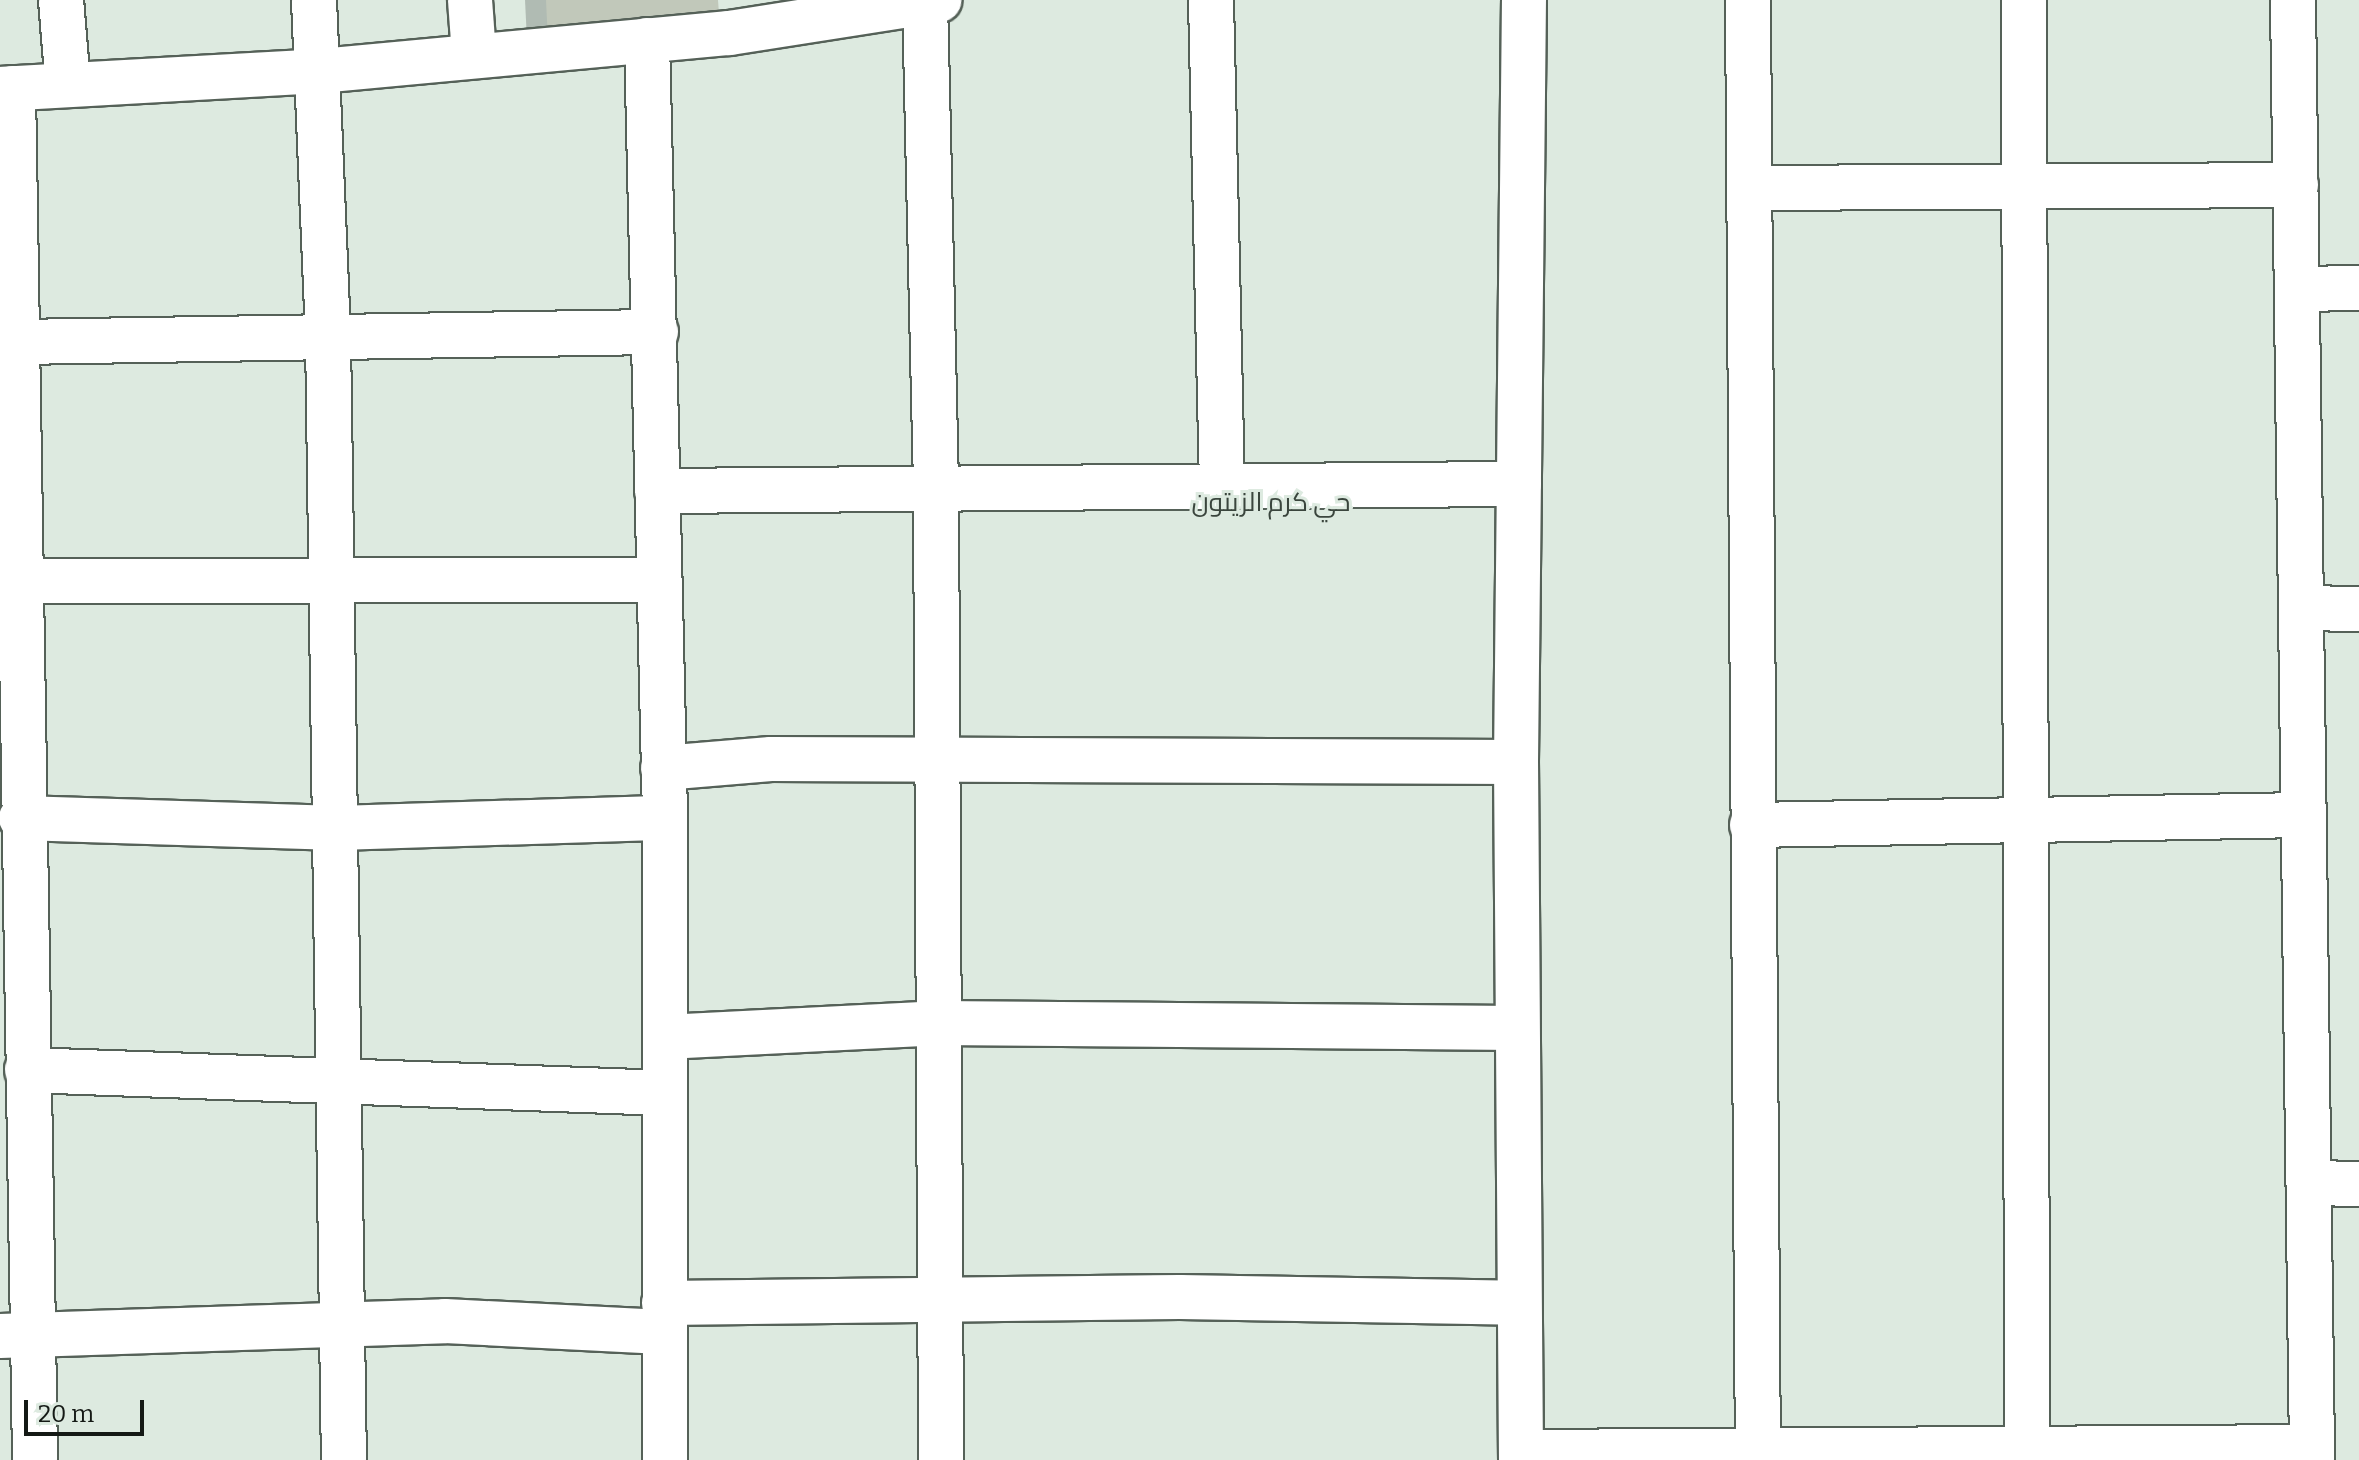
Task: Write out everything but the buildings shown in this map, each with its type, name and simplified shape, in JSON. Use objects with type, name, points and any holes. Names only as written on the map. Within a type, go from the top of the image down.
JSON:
[{"type":"street","points":[[61,0],[68,85]]},
{"type":"street","points":[[314,0],[328,335],[338,828],[344,1460]]},
{"type":"street","points":[[470,0],[474,54]]},
{"type":"street","points":[[1211,0],[1222,489]]},
{"type":"street","points":[[1524,0],[1516,762],[1516,1303],[1521,1456],[1758,1458],[2312,1454],[2293,0]]},
{"type":"street","points":[[1748,0],[1758,1458]]},
{"type":"street","points":[[2024,0],[2027,1455]]},
{"type":"street","points":[[35,1460],[17,1335],[27,1070],[21,818],[10,657],[19,581],[17,342],[7,88],[319,71],[647,40],[727,17],[930,1],[941,1460]]},
{"type":"street","points":[[647,40],[665,818],[665,1460]]},
{"type":"street","points":[[1749,188],[2296,185]]},
{"type":"street","points":[[2297,289],[2359,288]]},
{"type":"street","points":[[17,342],[656,332]]},
{"type":"street","points":[[657,491],[936,494],[1519,484]]},
{"type":"street","points":[[19,581],[333,583],[659,580]]},
{"type":"street","points":[[2301,608],[2359,609]]},
{"type":"street","points":[[663,768],[934,758],[1516,762]]},
{"type":"street","points":[[1752,825],[2304,815]]},
{"type":"street","points":[[21,818],[338,828],[665,818]]},
{"type":"street","points":[[665,1037],[937,1023],[1516,1028]]},
{"type":"street","points":[[27,1070],[665,1093]]},
{"type":"street","points":[[2309,1183],[2359,1184]]},
{"type":"street","points":[[17,1335],[344,1323],[664,1318],[940,1301],[1516,1303]]},
{"type":"district","name":"حي كرم الزيتون","points":[[1271,503]]}]
